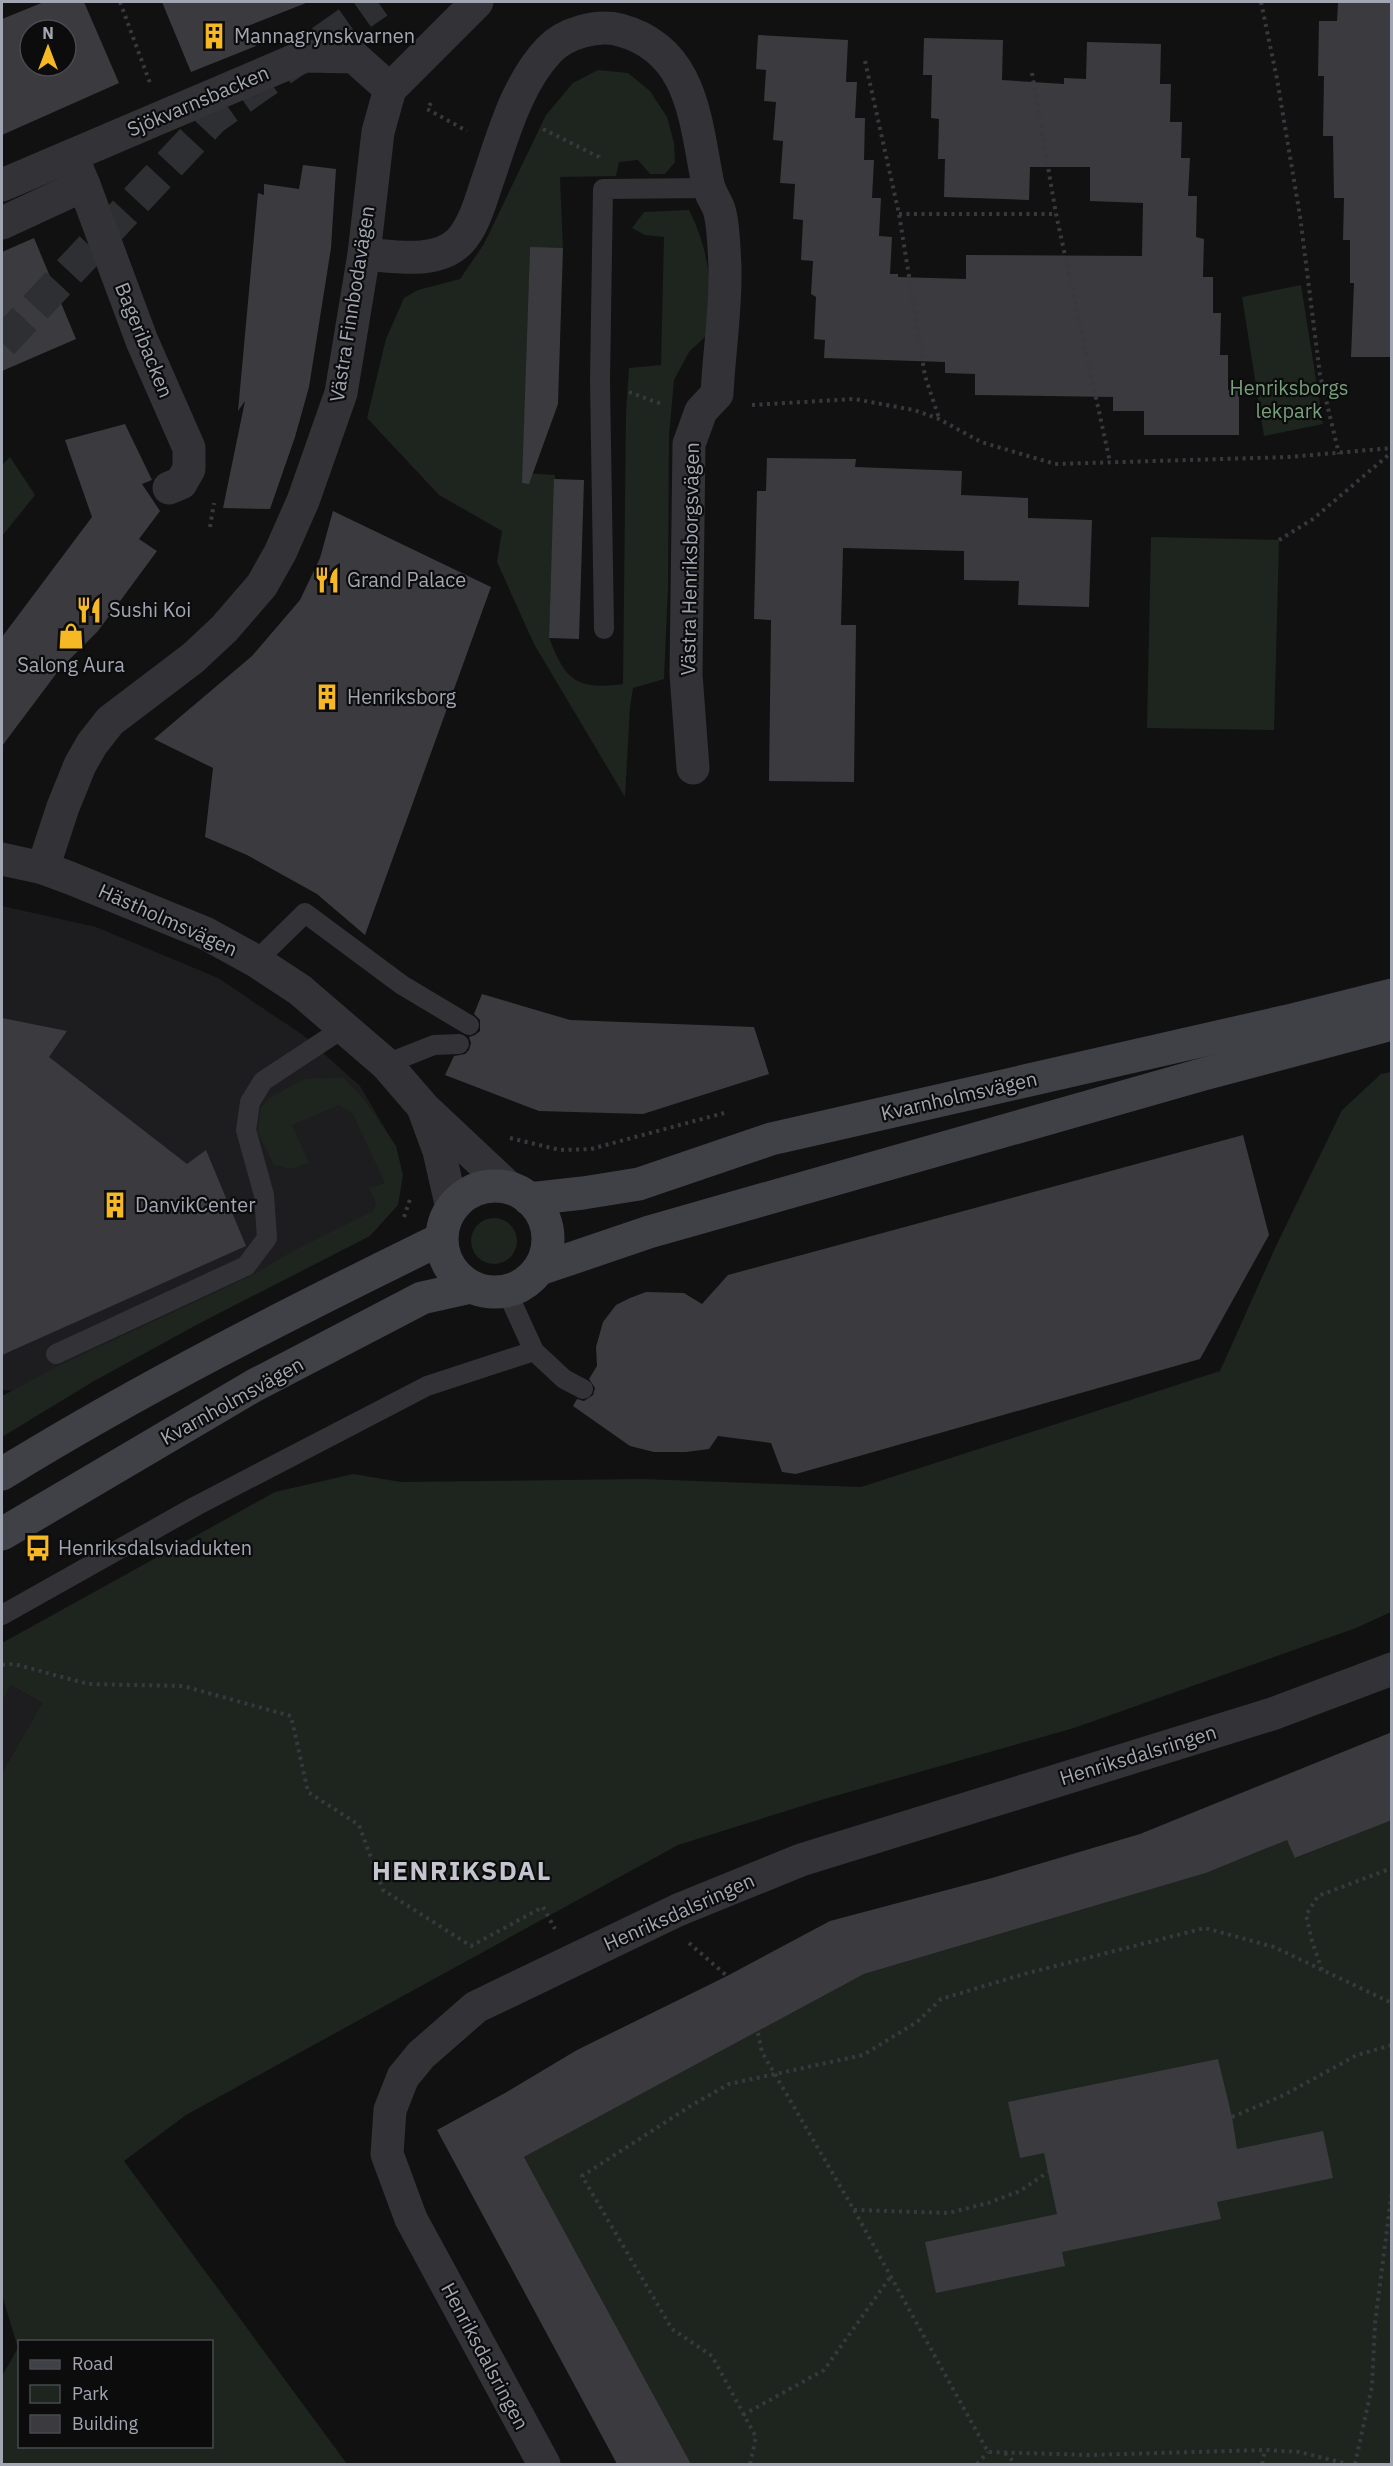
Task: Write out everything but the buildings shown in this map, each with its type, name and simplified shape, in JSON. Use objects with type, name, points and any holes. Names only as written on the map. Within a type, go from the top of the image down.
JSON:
[{"type":"street","name":"Västra Finnbodavägen","points":[[42,868],[75,776],[92,744],[110,721],[193,658],[224,628],[262,585],[280,553],[303,501],[341,393],[364,254],[378,132],[390,89],[477,2]]},
{"type":"street","name":"Västra Henriksborgsvägen","points":[[364,254],[422,257],[448,251],[460,241],[479,205],[509,121],[527,82],[550,49],[563,38],[582,32],[617,29],[633,35],[667,56],[680,74],[689,94],[709,188],[720,212],[725,269],[717,394],[700,411],[689,444],[686,674],[693,768]]},
{"type":"street","name":"Sjökvarnsbacken","points":[[2,185],[305,56],[354,57],[390,89]]},
{"type":"street","name":"Bageribacken","points":[[71,154],[142,341],[189,448],[189,469],[181,483],[169,488]]},
{"type":"street","points":[[2,223],[84,185]]},
{"type":"street","name":"Hästholmsvägen","points":[[2,859],[42,868],[205,933],[256,961],[300,990],[345,1027],[386,1064],[424,1108],[518,1193]]},
{"type":"street","name":"Kvarnholmsvägen","points":[[518,1193],[583,1193],[639,1184],[771,1139],[1280,1023],[1392,995]]},
{"type":"street","points":[[540,1269],[650,1232],[1216,1071],[1392,1024]]},
{"type":"street","name":"Hästholmsvägen","points":[[424,1108],[439,1151],[452,1208]]},
{"type":"street","points":[[486,1186],[518,1193],[539,1210],[547,1230],[549,1249],[540,1269],[526,1284],[507,1292],[488,1293],[471,1287],[456,1276],[447,1261],[441,1239],[452,1208],[465,1194],[486,1186]]},
{"type":"street","points":[[2,1474],[85,1423],[263,1327],[441,1239]]},
{"type":"street","name":"Kvarnholmsvägen","points":[[2,1534],[255,1385],[422,1298],[471,1287]]},
{"type":"street","name":"Henriksdalsringen","points":[[544,2464],[411,2219],[387,2154],[390,2110],[404,2077],[421,2055],[476,2007],[678,1910],[801,1860],[1272,1714],[1392,1670]]},
{"type":"lane","points":[[604,628],[600,381],[603,189],[709,188]]},
{"type":"lane","points":[[256,961],[305,913],[402,985],[469,1025]]},
{"type":"lane","points":[[56,1354],[246,1266],[267,1238],[264,1195],[246,1130],[250,1102],[263,1081],[345,1027]]},
{"type":"lane","points":[[386,1064],[434,1045],[459,1044]]},
{"type":"lane","points":[[507,1292],[534,1351],[564,1379],[583,1389]]},
{"type":"lane","points":[[2,1616],[196,1506],[428,1386],[534,1351]]},
{"type":"path","points":[[120,2],[162,118]]},
{"type":"path","points":[[1261,2],[1277,79],[1300,216],[1320,375],[1339,454]]},
{"type":"path","points":[[865,61],[899,214],[925,376],[939,418]]},
{"type":"path","points":[[1032,73],[1056,214],[1110,462]]},
{"type":"path","points":[[436,114],[477,136]]},
{"type":"path","points":[[532,124],[599,157],[603,167],[603,189]]},
{"type":"path","points":[[899,214],[1056,214]]},
{"type":"path","points":[[600,381],[667,406],[700,411],[769,402],[854,399],[914,410],[939,418],[981,442],[1054,464],[1339,454],[1392,450]]},
{"type":"path","points":[[1279,540],[1313,519],[1392,450]]},
{"type":"path","points":[[2,1665],[14,1664],[88,1684],[183,1686],[291,1716],[308,1792],[359,1825],[383,1890],[471,1946],[543,1907]]},
{"type":"path","points":[[1323,1970],[1312,1941],[1306,1915],[1318,1896],[1392,1868]]},
{"type":"path","points":[[750,2464],[756,2437],[712,2356],[672,2329],[582,2176],[692,2105],[729,2084],[863,2055],[916,2022],[941,1999],[1024,1974],[1205,1928],[1274,1947],[1392,2003]]},
{"type":"path","points":[[758,2033],[762,2052],[854,2210],[988,2452]]},
{"type":"path","points":[[1232,2117],[1284,2095],[1357,2055],[1392,2045]]},
{"type":"path","points":[[854,2210],[949,2212],[988,2204],[1020,2191],[1048,2172]]},
{"type":"path","points":[[1355,2464],[1372,2386],[1375,2323],[1392,2190]]},
{"type":"path","points":[[743,2415],[824,2370],[891,2276]]},
{"type":"path","points":[[988,2452],[1090,2455],[1265,2450],[1299,2452],[1348,2464]]},
{"type":"path","points":[[1262,2464],[1265,2450]]},
{"type":"path","points":[[977,2464],[988,2452]]},
{"type":"path","points":[[1004,2453],[1016,2464]]},
{"type":"shaded area","points":[[2,906],[96,927],[218,978],[303,1035],[360,1086],[393,1142],[399,1185],[379,1216],[21,1391],[2,1390]]},
{"type":"shaded area","points":[[11,1685],[42,1703],[2,1773],[2,1702]]},
{"type":"green space","points":[[598,70],[628,73],[650,91],[667,117],[674,143],[675,162],[665,174],[650,174],[638,160],[619,162],[616,176],[560,177],[563,248],[530,248],[523,473],[555,475],[549,637],[567,673],[584,683],[607,686],[623,684],[626,414],[629,368],[661,365],[664,237],[645,235],[632,228],[644,212],[689,210],[705,254],[712,314],[712,330],[689,352],[674,380],[669,436],[668,587],[664,679],[633,688],[625,797],[534,644],[497,562],[502,531],[439,495],[367,418],[386,339],[404,298],[418,290],[460,279],[484,244],[546,115],[573,83]]},
{"type":"green space","name":"Henriksborgs lekpark","points":[[1301,285],[1323,424],[1264,436],[1242,297]]},
{"type":"green space","points":[[10,457],[35,495],[2,536],[2,465]]},
{"type":"green space","points":[[1151,537],[1279,540],[1274,730],[1147,728]]},
{"type":"green space","points":[[1391,1072],[1391,1612],[1356,1628],[1074,1728],[821,1800],[678,1845],[186,2115],[124,2161],[347,2464],[2,2464],[2,2376],[18,2348],[2,2295],[2,1773],[42,1703],[11,1685],[2,1702],[2,1643],[275,1492],[353,1474],[401,1482],[642,1479],[861,1487],[1220,1371],[1276,1246],[1342,1110],[1381,1074]]},
{"type":"green space","points":[[343,1077],[363,1098],[396,1146],[403,1175],[398,1205],[370,1236],[202,1322],[94,1381],[2,1437],[2,1396],[60,1365],[251,1276],[293,1251],[373,1211],[376,1203],[369,1188],[385,1183],[353,1114],[339,1105],[292,1125],[309,1163],[291,1169],[274,1165],[258,1133],[260,1108],[271,1097],[304,1079]]},
{"type":"green space","points":[[494,1218],[510,1225],[517,1241],[510,1257],[494,1264],[478,1257],[471,1241],[478,1225]]},
{"type":"green space","points":[[1391,1820],[1391,2464],[691,2464],[524,2157],[864,1974],[1206,1873],[1287,1840],[1296,1858]]},
{"type":"tunnel","points":[[2,343],[213,118],[378,2]]},
{"type":"place","name":"Mannagrynskvarnen","points":[[214,36]]},
{"type":"place","name":"Grand Palace","points":[[327,580]]},
{"type":"place","name":"Sushi Koi","points":[[89,610]]},
{"type":"place","name":"Salong Aura","points":[[71,636]]},
{"type":"place","name":"Henriksborg","points":[[327,697]]},
{"type":"place","name":"DanvikCenter","points":[[115,1205]]},
{"type":"place","name":"Henriksdalsviadukten","points":[[38,1548]]},
{"type":"district","name":"HENRIKSDAL","points":[[462,1871]]}]
